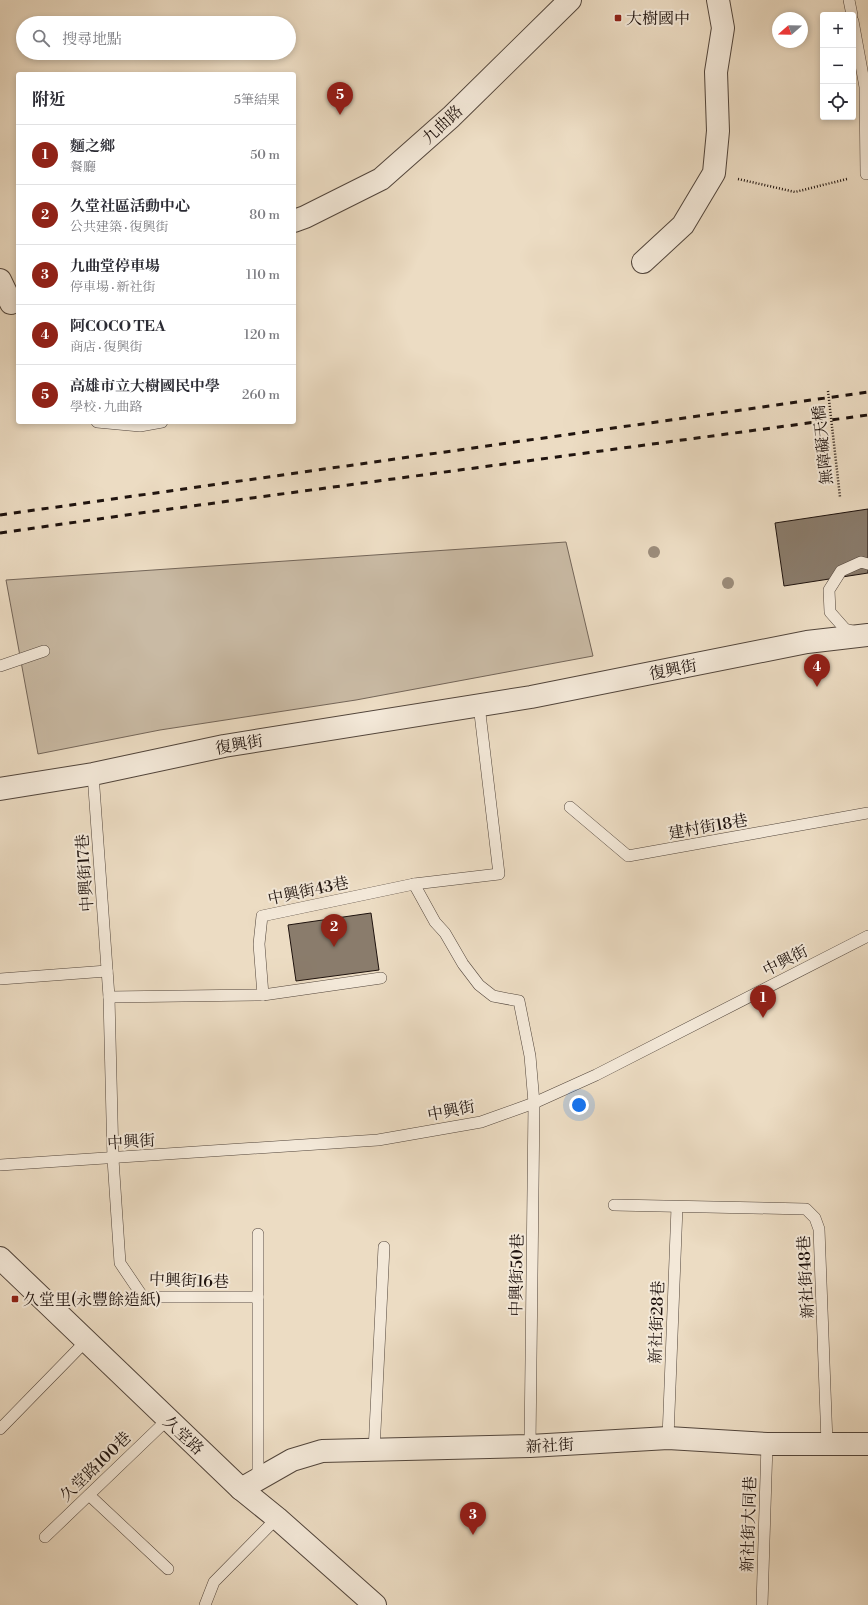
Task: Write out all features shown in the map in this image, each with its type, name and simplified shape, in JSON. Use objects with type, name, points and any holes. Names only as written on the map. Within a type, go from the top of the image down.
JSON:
[{"type":"street","name":"九曲路","points":[[296,220],[305,218],[382,179],[451,117],[570,0]]},
{"type":"street","points":[[643,262],[684,225],[714,173],[718,131],[716,72],[723,28],[718,0]]},
{"type":"street","points":[[0,280],[12,305]]},
{"type":"street","name":"復興街","points":[[0,789],[93,774],[224,746],[531,697],[807,642],[868,636]]},
{"type":"street","name":"久堂路","points":[[0,1259],[167,1420],[249,1484],[277,1518],[375,1605]]},
{"type":"street","name":"新社街","points":[[249,1484],[292,1460],[322,1451],[374,1451],[530,1446],[668,1438],[767,1444],[868,1444]]},
{"type":"lane","points":[[849,0],[851,12]]},
{"type":"lane","points":[[856,38],[865,87],[866,174]]},
{"type":"lane","points":[[118,424],[140,426],[151,424]]},
{"type":"lane","points":[[868,564],[861,562],[841,571],[829,590],[830,612],[845,629],[868,636]]},
{"type":"lane","points":[[0,666],[44,651]]},
{"type":"lane","points":[[414,884],[499,874],[478,705]]},
{"type":"lane","name":"中興街17巷","points":[[93,774],[107,970],[113,1158]]},
{"type":"lane","name":"建村街18巷","points":[[570,807],[628,856],[868,813]]},
{"type":"lane","name":"中興街43巷","points":[[263,995],[259,944],[262,916],[414,884]]},
{"type":"lane","name":"中興街50巷","points":[[414,884],[435,922],[445,933],[463,964],[479,984],[493,996],[519,1001],[530,1056],[534,1103],[530,1446]]},
{"type":"lane","name":"中興街","points":[[0,1165],[378,1140],[481,1122],[534,1103],[596,1075],[868,936]]},
{"type":"lane","points":[[0,979],[107,970]]},
{"type":"lane","points":[[108,997],[263,995],[381,978]]},
{"type":"lane","name":"中興街16巷","points":[[113,1158],[120,1263],[143,1297],[258,1297]]},
{"type":"lane","name":"新社街48巷","points":[[614,1205],[806,1209],[815,1218],[819,1230],[827,1443]]},
{"type":"lane","name":"新社街28巷","points":[[668,1438],[677,1207]]},
{"type":"lane","points":[[249,1484],[258,1297],[258,1234]]},
{"type":"lane","points":[[374,1451],[384,1246]]},
{"type":"lane","points":[[0,1429],[86,1341]]},
{"type":"lane","name":"久堂路100巷","points":[[45,1536],[167,1420]]},
{"type":"lane","name":"新社街大同巷","points":[[762,1605],[767,1444]]},
{"type":"lane","points":[[89,1495],[168,1569]]},
{"type":"lane","points":[[205,1605],[214,1582],[277,1518]]},
{"type":"path","points":[[714,173],[795,192],[866,174]]},
{"type":"path","name":"無障礙天橋","points":[[828,391],[840,496]]},
{"type":"shaded area","points":[[566,542],[593,656],[356,700],[160,730],[38,754],[6,580]]},
{"type":"building","points":[[868,509],[868,573],[784,586],[775,523]]},
{"type":"building","points":[[371,913],[379,970],[296,981],[288,925]]},
{"type":"railway","points":[[0,515],[868,392]]},
{"type":"railway","points":[[0,533],[868,415]]},
{"type":"place","name":"大樹國中","points":[[618,18]]},
{"type":"place","name":"高雄市立大樹國民中學","points":[[340,115]]},
{"type":"place","name":"阿COCO TEA","points":[[817,687]]},
{"type":"place","name":"久堂社區活動中心","points":[[334,947]]},
{"type":"place","name":"麵之鄉","points":[[763,1018]]},
{"type":"place","name":"久堂里(永豐餘造紙)","points":[[15,1299]]},
{"type":"place","name":"九曲堂停車場","points":[[473,1535]]}]
